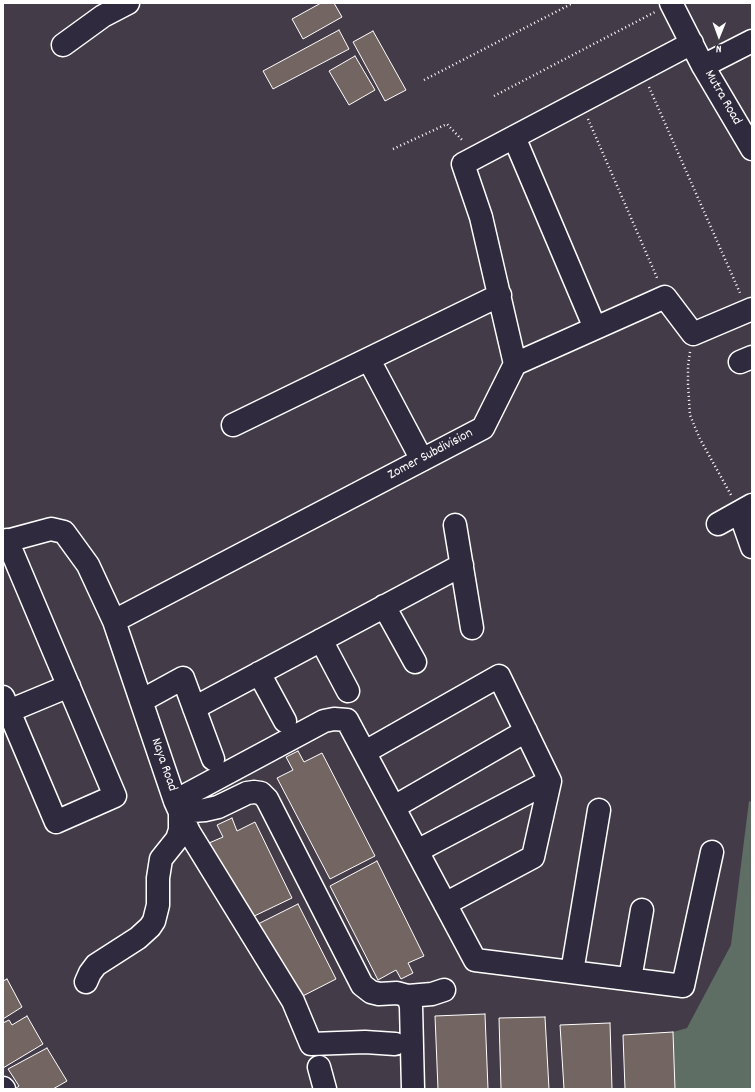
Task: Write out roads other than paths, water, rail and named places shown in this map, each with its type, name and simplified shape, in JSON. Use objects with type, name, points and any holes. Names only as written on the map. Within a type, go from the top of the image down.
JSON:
[{"type":"street","points":[[64,45],[104,16],[128,3]]},
{"type":"street","name":"Mutra Road","points":[[671,3],[703,66],[752,149]]},
{"type":"street","points":[[703,66],[752,41]]},
{"type":"street","points":[[692,44],[463,164],[481,217],[515,364],[665,297],[693,334],[750,310]]},
{"type":"street","points":[[514,138],[596,328]]},
{"type":"street","points":[[233,425],[500,296]]},
{"type":"street","points":[[369,360],[422,460]]},
{"type":"street","name":"Zomer Subdivision","points":[[114,621],[483,428],[515,364]]},
{"type":"street","points":[[718,524],[746,509],[752,547]]},
{"type":"street","points":[[455,525],[472,628]]},
{"type":"street","name":"Naya Road","points":[[5,541],[51,529],[64,532],[88,565],[114,621],[178,807],[189,832],[293,1001],[311,1044],[365,1042],[395,1044]]},
{"type":"street","points":[[5,541],[69,686],[115,796],[56,822],[6,704],[69,686]]},
{"type":"street","points":[[194,708],[462,565]]},
{"type":"street","points":[[384,606],[415,662]]},
{"type":"street","points":[[321,640],[348,692]]},
{"type":"street","points":[[259,673],[285,721]]},
{"type":"street","points":[[365,752],[500,676],[550,781],[533,857],[445,904]]},
{"type":"street","points":[[141,701],[183,678],[213,759]]},
{"type":"street","points":[[178,807],[328,720],[340,719],[349,721],[475,960],[683,986],[712,852]]},
{"type":"street","points":[[394,807],[526,731]]},
{"type":"street","points":[[418,851],[550,781]]},
{"type":"street","points":[[178,807],[205,810],[218,807],[247,793],[261,793],[267,798],[362,985],[371,992],[379,994],[398,993],[408,996],[432,994],[444,990]]},
{"type":"street","points":[[86,982],[96,965],[138,938],[150,928],[154,921],[158,905],[158,878],[161,859],[177,839],[180,830],[178,807]]},
{"type":"street","points":[[572,972],[599,810]]},
{"type":"street","points":[[630,979],[642,910]]},
{"type":"street","points":[[408,996],[411,1006],[413,1089]]},
{"type":"street","points":[[319,1067],[325,1089]]}]
